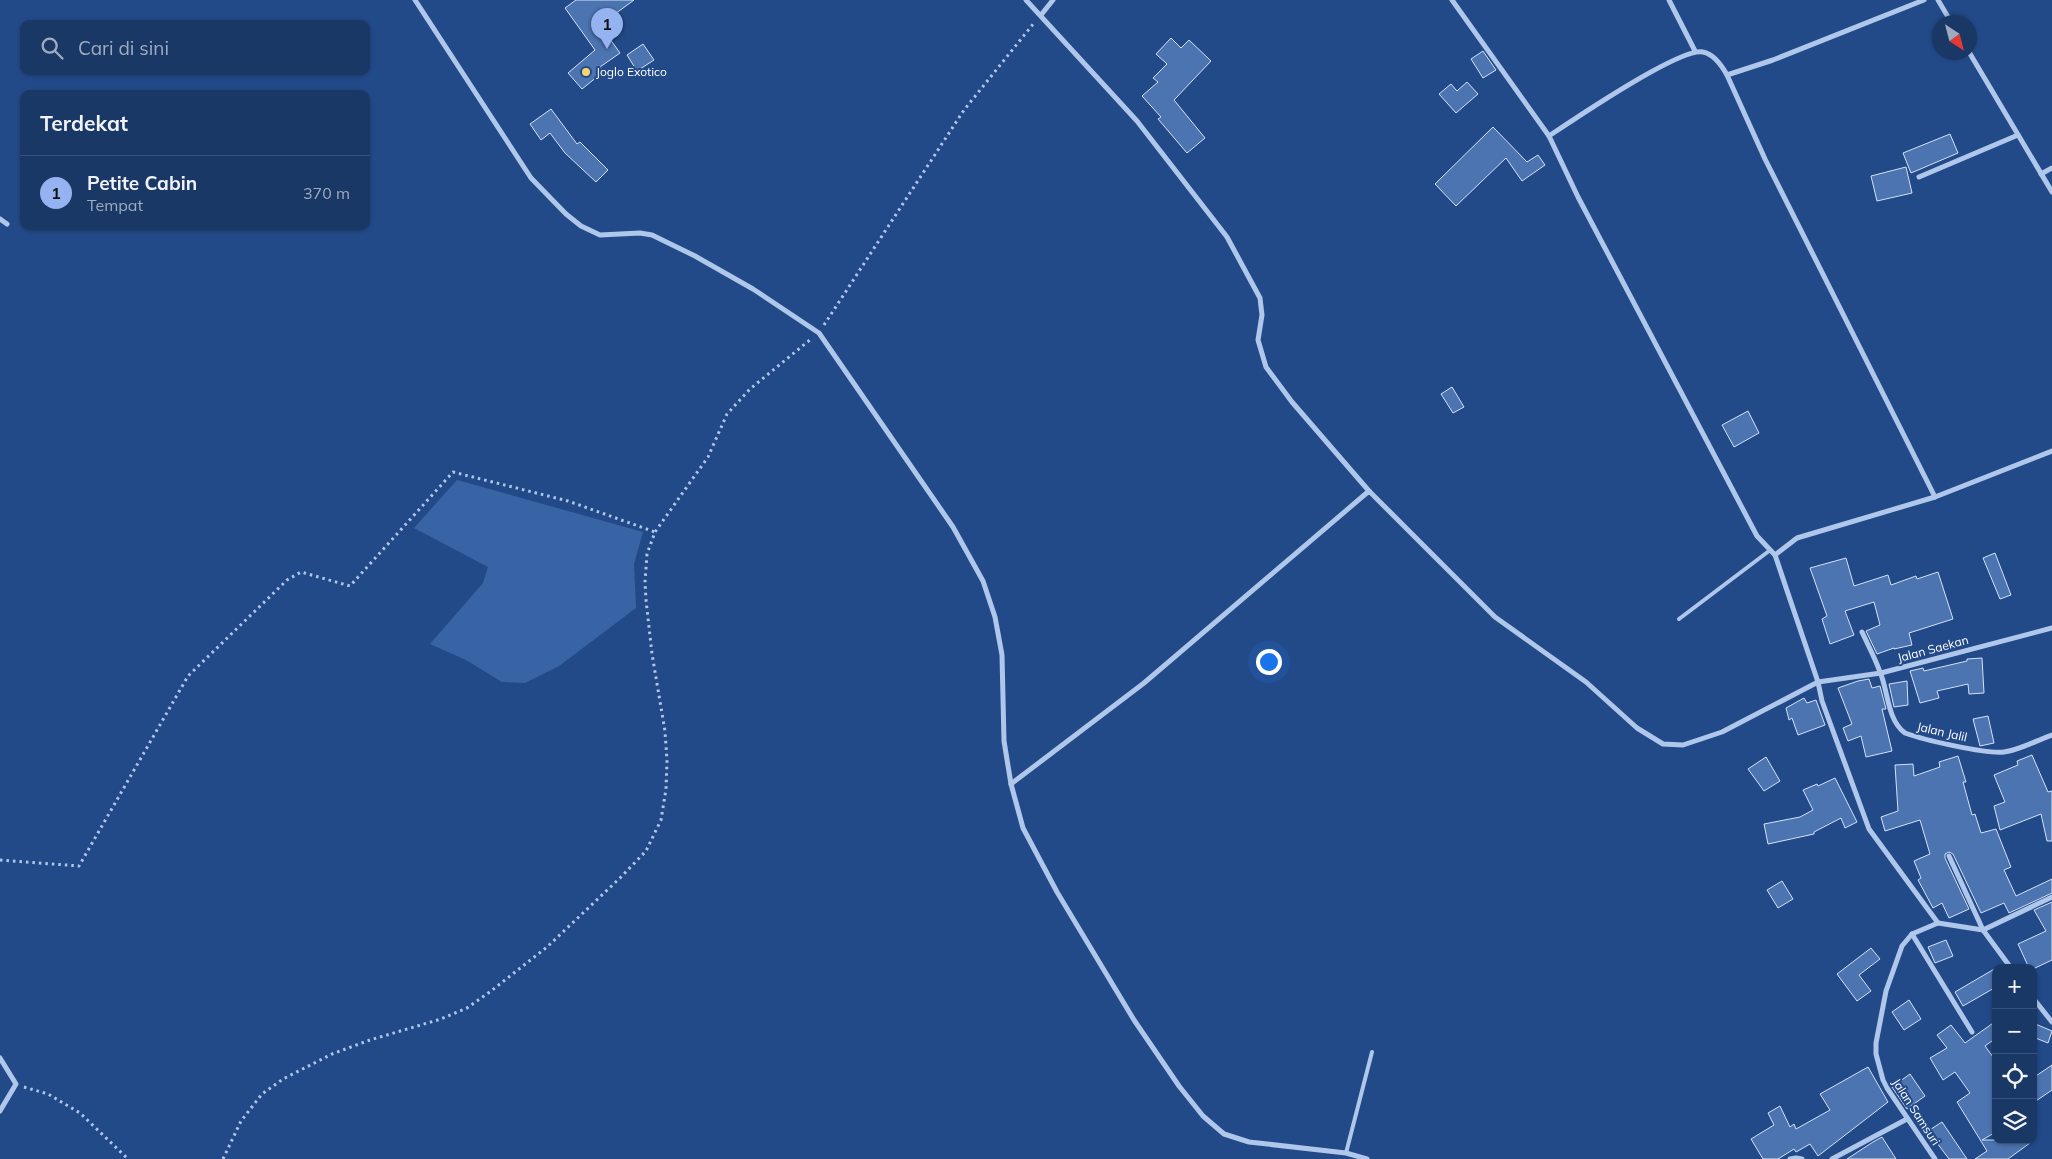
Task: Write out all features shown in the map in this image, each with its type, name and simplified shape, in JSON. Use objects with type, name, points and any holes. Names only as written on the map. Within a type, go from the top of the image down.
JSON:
[{"type":"street","points":[[415,0],[531,178],[566,214],[581,226],[600,235],[640,233],[652,235],[753,289],[818,333],[953,527],[983,581],[995,617],[1002,655],[1004,741],[1011,784],[1023,828],[1057,892],[1134,1020],[1179,1086],[1203,1116],[1224,1134],[1249,1142],[1346,1153],[1367,1159]]},
{"type":"street","name":"Jalan Saekan","points":[[1026,0],[1137,121],[1227,237],[1260,298],[1262,315],[1258,340],[1266,367],[1292,402],[1369,491],[1495,617],[1586,682],[1637,728],[1663,744],[1683,745],[1708,737],[1818,682],[1881,673],[2052,628]]},
{"type":"street","points":[[1041,15],[1053,0]]},
{"type":"street","points":[[1452,0],[1549,136],[1578,197],[1756,536],[1775,555],[1818,682],[1822,701],[1869,829],[1938,923]]},
{"type":"street","points":[[1669,0],[1695,51]]},
{"type":"street","points":[[1727,75],[1773,60],[1924,0]]},
{"type":"street","points":[[1938,0],[1947,15]]},
{"type":"street","points":[[1549,136],[1613,94],[1681,56],[1695,51],[1711,55],[1727,75],[1766,159],[1935,497]]},
{"type":"street","points":[[1974,60],[2052,192]]},
{"type":"street","points":[[1919,177],[2018,135]]},
{"type":"street","points":[[2041,174],[2052,168]]},
{"type":"street","points":[[0,218],[7,224]]},
{"type":"street","points":[[1775,555],[1797,538],[1935,497],[2052,451]]},
{"type":"street","points":[[1011,784],[1144,683],[1369,491]]},
{"type":"street","name":"Jalan Jalil","points":[[1862,632],[1881,673],[1894,719],[1900,730],[1909,734],[1994,752],[2006,752],[2052,735]]},
{"type":"street","points":[[1949,856],[1983,930],[2008,964]]},
{"type":"street","points":[[1972,1032],[1912,934],[1938,923],[1983,930],[2052,897]]},
{"type":"street","name":"Jalan Samsuri","points":[[1912,934],[1902,946],[1886,991],[1876,1054],[1883,1080],[1935,1159]]},
{"type":"street","points":[[2037,1003],[2052,1022]]},
{"type":"street","points":[[0,1058],[16,1084],[0,1111]]},
{"type":"street","points":[[1832,1159],[1907,1119]]},
{"type":"street","points":[[1790,1159],[1802,1159]]},
{"type":"lane","points":[[1679,619],[1770,551]]},
{"type":"lane","points":[[1346,1153],[1372,1052]]},
{"type":"path","points":[[223,1159],[242,1121],[262,1094],[283,1079],[332,1054],[370,1040],[440,1019],[467,1008],[547,947],[646,851],[661,820],[666,790],[665,731],[652,654],[645,582],[647,554],[655,532],[708,458],[727,414],[738,400],[818,333],[964,110],[1041,15]]},
{"type":"path","points":[[0,860],[79,866],[188,676],[287,580],[301,572],[350,586],[453,472],[568,501],[655,532]]},
{"type":"path","points":[[16,1084],[48,1094],[80,1113],[128,1159]]},
{"type":"shaded area","points":[[457,480],[643,532],[634,564],[636,608],[559,666],[525,683],[502,682],[466,660],[430,644],[483,583],[488,567],[414,528]]},
{"type":"building","points":[[576,0],[634,0],[600,25],[620,53],[600,67],[603,72],[582,89],[568,73],[595,50],[565,8]]},
{"type":"building","points":[[1171,38],[1181,48],[1189,40],[1211,61],[1174,100],[1205,138],[1187,153],[1158,119],[1161,117],[1142,96],[1158,82],[1153,78],[1167,64],[1156,54]]},
{"type":"building","points":[[643,44],[654,60],[637,71],[627,55]]},
{"type":"building","points":[[1483,51],[1496,70],[1483,78],[1471,59]]},
{"type":"building","points":[[1467,82],[1478,94],[1456,113],[1439,94],[1451,84],[1457,91]]},
{"type":"building","points":[[551,109],[577,144],[580,142],[608,170],[596,182],[565,153],[550,133],[541,140],[530,124]]},
{"type":"building","points":[[1493,127],[1527,162],[1538,155],[1545,165],[1522,181],[1506,158],[1456,206],[1435,184]]},
{"type":"building","points":[[1950,134],[1958,153],[1911,173],[1903,153]]},
{"type":"building","points":[[1906,167],[1912,193],[1877,201],[1871,176]]},
{"type":"building","points":[[1452,387],[1464,407],[1453,413],[1441,394]]},
{"type":"building","points":[[1748,411],[1759,433],[1734,447],[1722,425]]},
{"type":"building","points":[[1995,553],[2011,595],[2000,599],[1983,558]]},
{"type":"building","points":[[1846,558],[1854,586],[1888,575],[1891,585],[1916,576],[1917,579],[1938,572],[1953,619],[1909,633],[1912,645],[1894,648],[1877,654],[1866,631],[1880,625],[1874,602],[1845,611],[1854,635],[1830,644],[1822,619],[1827,616],[1810,568]]},
{"type":"building","points":[[1982,658],[1984,693],[1969,694],[1968,684],[1937,691],[1939,698],[1920,703],[1910,671],[1923,668],[1924,671],[1967,661],[1967,659]]},
{"type":"building","points":[[1869,679],[1872,688],[1880,686],[1886,709],[1882,709],[1892,751],[1866,757],[1861,736],[1848,741],[1843,728],[1852,724],[1838,688]]},
{"type":"building","points":[[1907,681],[1908,705],[1894,707],[1889,684]]},
{"type":"building","points":[[1804,698],[1807,703],[1816,700],[1825,725],[1798,735],[1792,718],[1789,720],[1786,708]]},
{"type":"building","points":[[1988,716],[1994,743],[1980,746],[1973,719]]},
{"type":"building","points":[[2032,755],[2048,792],[2052,791],[2052,841],[2047,841],[2041,814],[2000,830],[1994,806],[2005,802],[1994,775],[2018,765],[2017,761]]},
{"type":"building","points":[[1958,756],[1966,782],[1963,782],[1972,815],[1975,814],[1981,833],[1996,829],[2011,867],[2004,870],[2016,896],[2052,879],[2052,893],[2009,913],[2004,903],[1981,913],[1953,854],[1949,852],[1945,854],[1945,858],[1969,909],[1949,918],[1942,903],[1933,908],[1918,880],[1921,878],[1914,861],[1930,854],[1920,820],[1885,831],[1881,817],[1898,811],[1895,765],[1913,764],[1914,776],[1940,767],[1939,762]]},
{"type":"building","points":[[1766,757],[1780,781],[1764,791],[1748,769]]},
{"type":"building","points":[[1835,778],[1857,822],[1845,828],[1841,818],[1814,832],[1814,834],[1768,844],[1764,824],[1800,817],[1813,810],[1803,790],[1817,784],[1818,786]]},
{"type":"building","points":[[1782,881],[1793,899],[1778,908],[1767,890]]},
{"type":"building","points":[[2052,902],[2052,960],[2037,967],[2037,964],[2027,964],[2018,944],[2046,931],[2034,910]]},
{"type":"building","points":[[1946,940],[1953,956],[1935,963],[1928,947]]},
{"type":"building","points":[[1871,948],[1880,959],[1859,975],[1871,991],[1857,1001],[1837,974]]},
{"type":"building","points":[[1992,970],[1992,989],[1963,1006],[1955,992]]},
{"type":"building","points":[[1909,1000],[1921,1019],[1904,1030],[1892,1012]]},
{"type":"building","points":[[1992,1024],[1992,1041],[1985,1046],[1992,1056],[1992,1134],[1982,1140],[1992,1140],[1992,1144],[2029,1144],[2008,1159],[1975,1159],[1987,1151],[1957,1102],[1970,1093],[1955,1072],[1943,1080],[1930,1058],[1947,1048],[1937,1035],[1951,1025],[1965,1043]]},
{"type":"building","points":[[2037,1025],[2052,1031],[2048,1043],[2037,1039]]},
{"type":"building","points":[[2052,1065],[2052,1090],[2037,1100],[2037,1099],[2037,1075]]},
{"type":"building","points":[[1868,1067],[1888,1102],[1818,1156],[1810,1144],[1796,1152],[1794,1149],[1778,1159],[1763,1159],[1751,1139],[1774,1125],[1768,1113],[1780,1106],[1790,1127],[1794,1124],[1796,1129],[1830,1110],[1820,1094]]},
{"type":"building","points":[[1910,1074],[1925,1096],[1907,1109],[1892,1087]]},
{"type":"building","points":[[1942,1122],[1967,1159],[1949,1159],[1928,1131]]},
{"type":"building","points":[[1882,1137],[1896,1159],[1847,1159],[1873,1142]]},
{"type":"place","name":"Petite Cabin","points":[[607,49]]},
{"type":"place","name":"Joglo Exotico","points":[[586,72]]}]
